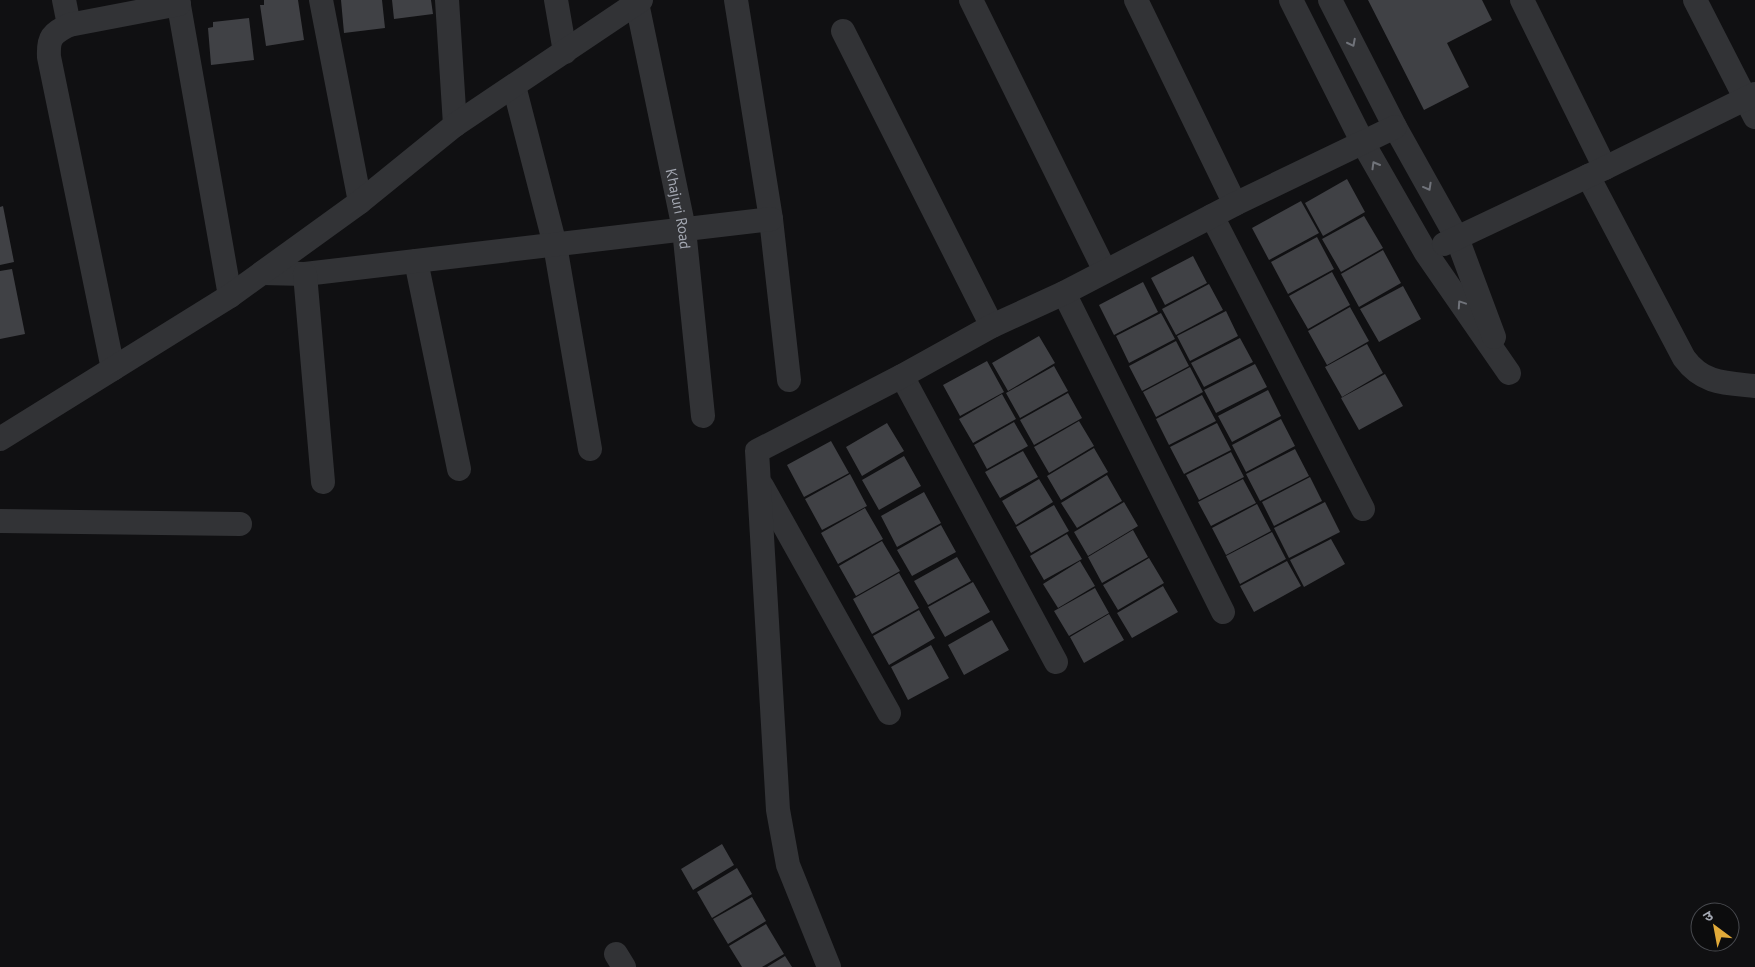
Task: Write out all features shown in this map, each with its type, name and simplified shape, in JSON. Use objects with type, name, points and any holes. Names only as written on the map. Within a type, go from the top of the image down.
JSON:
[{"type":"street","points":[[64,0],[69,25]]},
{"type":"street","points":[[321,0],[360,202]]},
{"type":"street","points":[[447,0],[455,125]]},
{"type":"street","points":[[556,0],[565,52]]},
{"type":"street","points":[[736,0],[771,219],[790,380]]},
{"type":"street","points":[[971,0],[1105,271]]},
{"type":"street","points":[[1136,0],[1235,204]]},
{"type":"street","points":[[1291,0],[1363,143],[1426,253],[1508,373],[1457,238],[1395,128],[1330,0]]},
{"type":"street","points":[[1522,0],[1596,172],[1684,358],[1691,368],[1703,377],[1720,382],[1755,386]]},
{"type":"street","points":[[1426,253],[1596,172],[1752,103],[1695,0]]},
{"type":"street","points":[[0,440],[230,296],[360,202],[455,125],[639,1]]},
{"type":"street","name":"Khajuri Road","points":[[639,1],[684,229],[702,416]]},
{"type":"street","points":[[113,369],[49,56],[48,43],[54,33],[69,25],[179,2],[230,296]]},
{"type":"street","points":[[843,31],[992,326]]},
{"type":"street","points":[[514,86],[555,244],[590,450]]},
{"type":"street","points":[[829,967],[788,865],[778,810],[757,451],[902,376],[992,326],[1064,293],[1235,204],[1395,128]]},
{"type":"street","points":[[1212,216],[1363,509]]},
{"type":"street","points":[[262,273],[305,274],[771,219]]},
{"type":"street","points":[[416,261],[459,469]]},
{"type":"street","points":[[305,274],[324,482]]},
{"type":"street","points":[[1064,293],[1223,612]]},
{"type":"street","points":[[902,376],[1056,662]]},
{"type":"street","points":[[759,480],[889,713]]},
{"type":"street","points":[[0,521],[240,524]]},
{"type":"building","points":[[264,0],[298,0],[304,40],[266,46],[260,5],[264,5]]},
{"type":"building","points":[[341,0],[382,0],[385,28],[344,33]]},
{"type":"building","points":[[392,0],[431,0],[433,14],[394,19]]},
{"type":"building","points":[[1368,0],[1482,0],[1492,20],[1447,43],[1469,87],[1424,110]]},
{"type":"building","points":[[249,18],[254,60],[211,65],[208,28],[213,27],[213,22]]},
{"type":"building","points":[[1347,179],[1365,212],[1323,236],[1305,203]]},
{"type":"building","points":[[1301,201],[1319,233],[1269,260],[1252,228]]},
{"type":"building","points":[[3,206],[14,262],[0,265],[0,207]]},
{"type":"building","points":[[1364,216],[1383,248],[1341,272],[1322,239]]},
{"type":"building","points":[[1317,237],[1334,269],[1288,294],[1271,262]]},
{"type":"building","points":[[1383,250],[1401,283],[1359,307],[1341,274]]},
{"type":"building","points":[[1193,256],[1207,283],[1165,305],[1151,278]]},
{"type":"building","points":[[12,269],[25,334],[0,339],[0,271]]},
{"type":"building","points":[[1332,272],[1350,305],[1308,329],[1289,296]]},
{"type":"building","points":[[1143,282],[1158,312],[1114,335],[1099,305]]},
{"type":"building","points":[[1209,284],[1223,310],[1176,335],[1162,309]]},
{"type":"building","points":[[1403,286],[1421,319],[1379,342],[1360,309]]},
{"type":"building","points":[[1350,307],[1369,341],[1327,365],[1308,331]]},
{"type":"building","points":[[1226,311],[1238,336],[1190,361],[1177,336]]},
{"type":"building","points":[[1161,313],[1175,339],[1129,363],[1116,336]]},
{"type":"building","points":[[1039,336],[1055,363],[1008,391],[992,363]]},
{"type":"building","points":[[1240,338],[1253,362],[1204,387],[1191,363]]},
{"type":"building","points":[[1176,341],[1189,366],[1142,391],[1129,366]]},
{"type":"building","points":[[1367,344],[1383,373],[1342,397],[1325,367]]},
{"type":"building","points":[[987,361],[1004,392],[960,416],[943,385]]},
{"type":"building","points":[[1255,364],[1267,387],[1216,413],[1204,390]]},
{"type":"building","points":[[1054,366],[1068,391],[1020,418],[1006,393]]},
{"type":"building","points":[[1190,367],[1203,392],[1156,417],[1143,392]]},
{"type":"building","points":[[1385,374],[1403,406],[1359,430],[1341,398]]},
{"type":"building","points":[[1268,390],[1281,416],[1232,442],[1218,416]]},
{"type":"building","points":[[1068,393],[1082,418],[1034,445],[1020,420]]},
{"type":"building","points":[[1002,394],[1016,419],[973,443],[959,419]]},
{"type":"building","points":[[1202,395],[1216,421],[1169,445],[1156,419]]},
{"type":"building","points":[[1281,419],[1295,446],[1246,472],[1232,445]]},
{"type":"building","points":[[1079,421],[1094,446],[1049,473],[1034,447]]},
{"type":"building","points":[[1014,422],[1028,446],[987,469],[974,445]]},
{"type":"building","points":[[887,423],[904,451],[862,476],[846,447]]},
{"type":"building","points":[[1217,423],[1231,450],[1184,474],[1170,447]]},
{"type":"building","points":[[831,441],[849,473],[804,497],[787,465]]},
{"type":"building","points":[[1094,448],[1108,472],[1061,500],[1047,476]]},
{"type":"building","points":[[1295,449],[1309,476],[1260,501],[1246,474]]},
{"type":"building","points":[[1023,451],[1038,477],[1000,498],[985,472]]},
{"type":"building","points":[[1231,452],[1244,477],[1199,500],[1186,475]]},
{"type":"building","points":[[904,456],[921,486],[879,510],[862,480]]},
{"type":"building","points":[[850,474],[867,506],[822,530],[805,499]]},
{"type":"building","points":[[1107,475],[1122,501],[1077,528],[1061,503]]},
{"type":"building","points":[[1310,477],[1322,501],[1274,526],[1262,502]]},
{"type":"building","points":[[1039,479],[1053,502],[1016,525],[1002,501]]},
{"type":"building","points":[[1243,479],[1256,503],[1211,526],[1198,502]]},
{"type":"building","points":[[924,492],[941,523],[897,547],[881,516]]},
{"type":"building","points":[[1124,502],[1138,526],[1088,556],[1074,532]]},
{"type":"building","points":[[1325,502],[1340,532],[1289,558],[1274,528]]},
{"type":"building","points":[[1257,504],[1271,531],[1226,555],[1212,528]]},
{"type":"building","points":[[1054,505],[1069,531],[1031,553],[1016,527]]},
{"type":"building","points":[[865,508],[883,539],[838,564],[821,533]]},
{"type":"building","points":[[941,525],[956,552],[912,576],[897,550]]},
{"type":"building","points":[[1133,530],[1148,557],[1102,583],[1088,557]]},
{"type":"building","points":[[1272,532],[1286,559],[1240,584],[1226,556]]},
{"type":"building","points":[[1067,534],[1082,559],[1044,580],[1030,556]]},
{"type":"building","points":[[1331,539],[1345,564],[1304,587],[1290,560]]},
{"type":"building","points":[[882,541],[900,571],[856,596],[839,566]]},
{"type":"building","points":[[957,557],[971,581],[928,605],[914,581]]},
{"type":"building","points":[[1149,558],[1164,583],[1118,610],[1103,585]]},
{"type":"building","points":[[1080,561],[1095,586],[1058,608],[1043,584]]},
{"type":"building","points":[[1287,561],[1301,586],[1254,612],[1240,586]]},
{"type":"building","points":[[899,573],[919,608],[872,634],[853,599]]},
{"type":"building","points":[[973,582],[990,612],[945,637],[928,607]]},
{"type":"building","points":[[1163,586],[1178,612],[1132,638],[1117,613]]},
{"type":"building","points":[[1095,588],[1109,613],[1069,636],[1054,611]]},
{"type":"building","points":[[919,610],[935,638],[889,665],[873,636]]},
{"type":"building","points":[[1109,614],[1124,640],[1084,663],[1070,637]]},
{"type":"building","points":[[992,620],[1009,650],[964,675],[948,645]]},
{"type":"building","points":[[931,645],[949,678],[908,700],[891,667]]},
{"type":"building","points":[[722,844],[734,865],[693,890],[681,869]]},
{"type":"building","points":[[737,868],[752,894],[712,918],[697,892]]},
{"type":"building","points":[[752,897],[766,921],[728,944],[713,919]]},
{"type":"building","points":[[766,924],[784,954],[762,967],[742,967],[729,946]]},
{"type":"building","points":[[785,956],[792,967],[767,967]]}]
